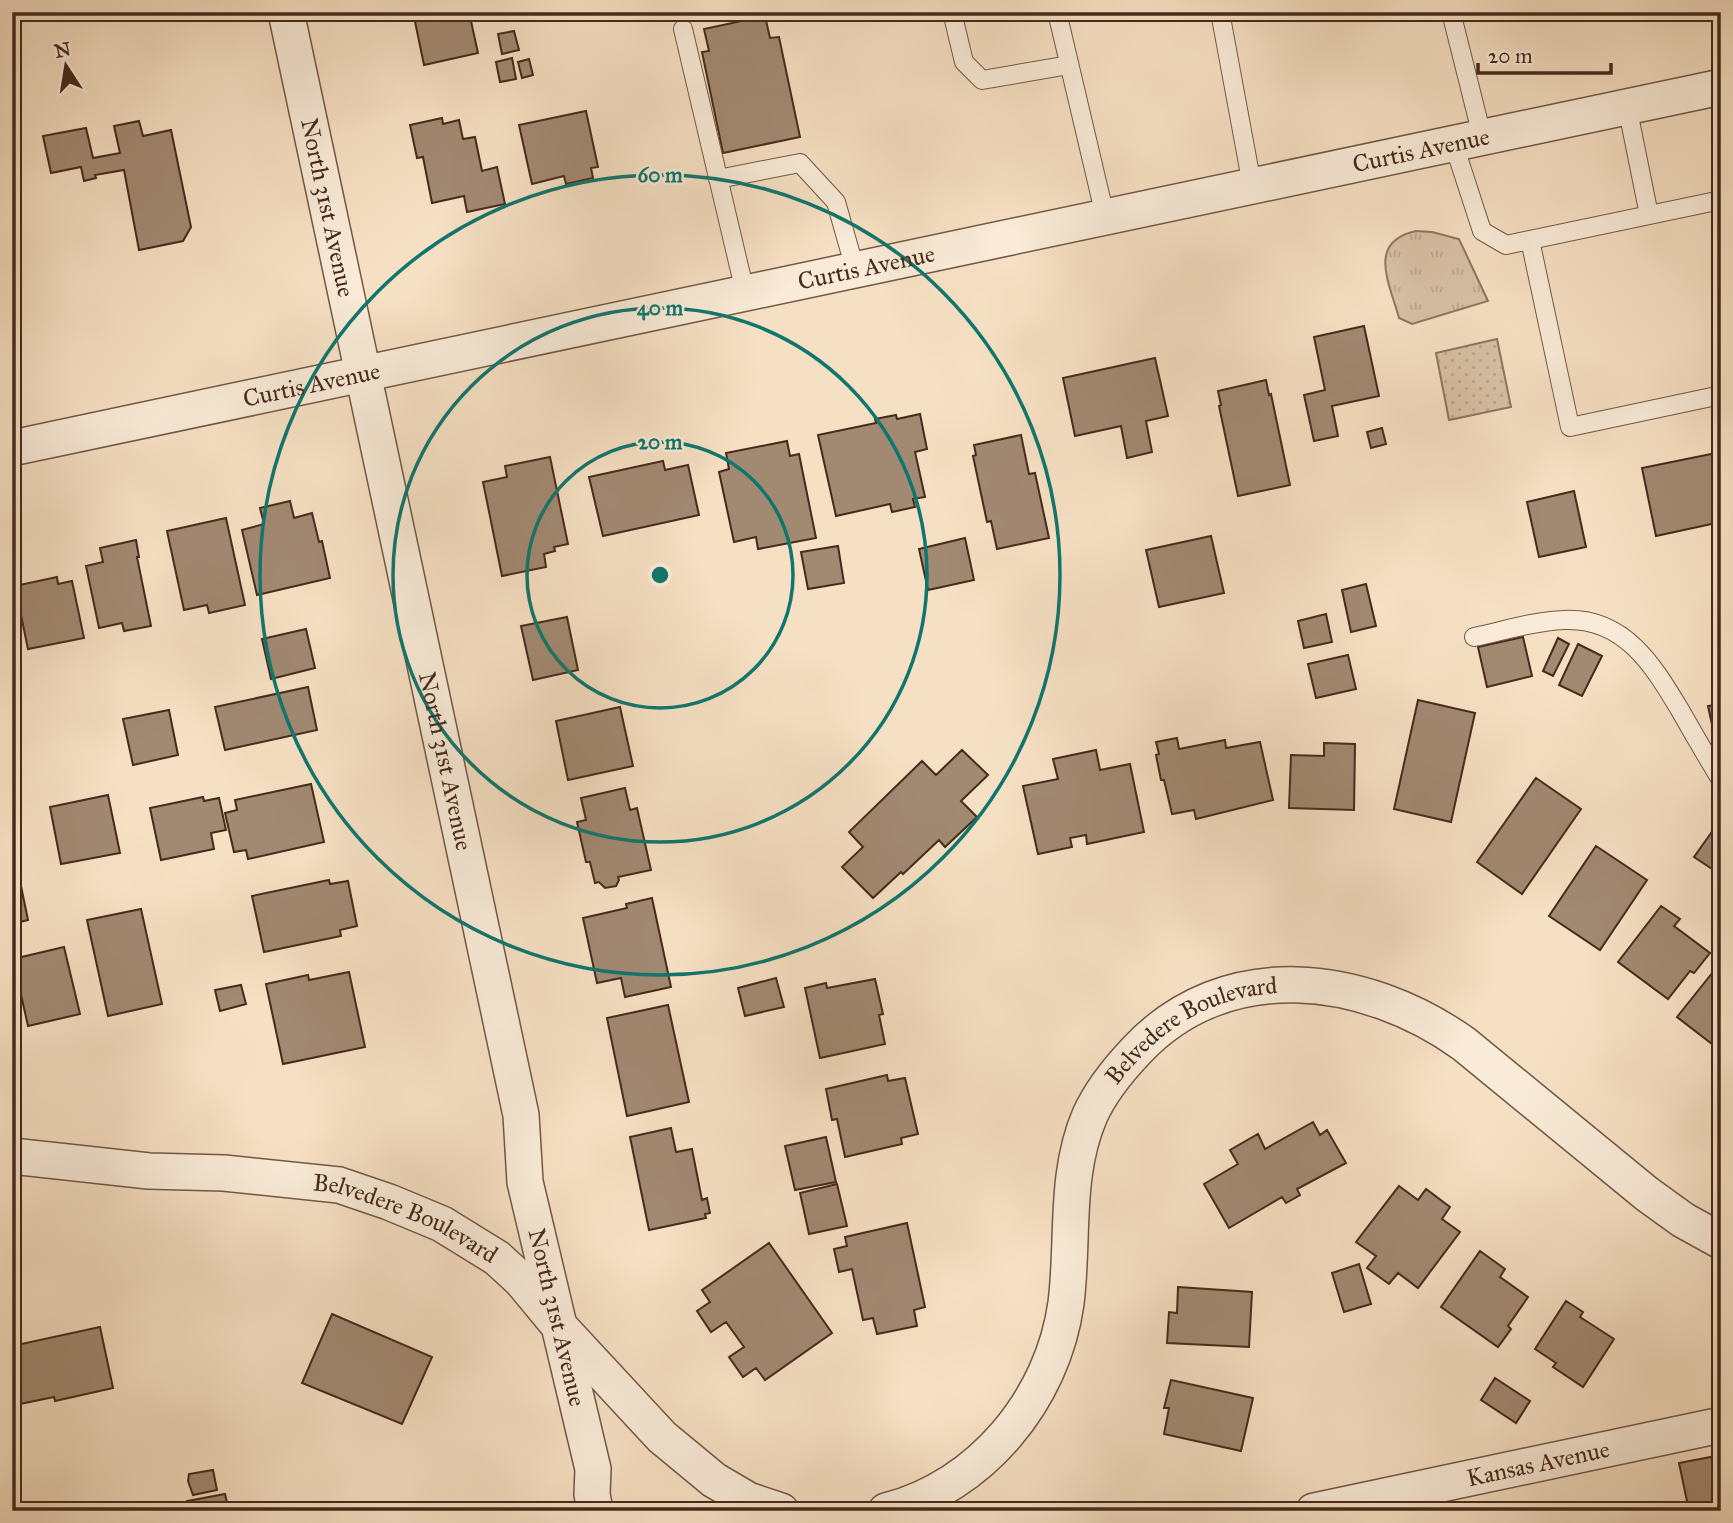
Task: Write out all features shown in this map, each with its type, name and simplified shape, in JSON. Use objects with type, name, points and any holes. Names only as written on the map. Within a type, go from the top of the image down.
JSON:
[{"type":"street","name":"North 31st Avenue","points":[[286,12],[521,1115],[525,1182],[593,1469],[592,1494],[595,1511]]},
{"type":"street","name":"Curtis Avenue","points":[[12,448],[1721,87]]},
{"type":"street","name":"Belvedere Boulevard","points":[[887,1511],[909,1505],[945,1488],[995,1449],[1011,1431],[1037,1392],[1058,1341],[1066,1303],[1072,1184],[1076,1160],[1090,1115],[1114,1074],[1152,1033],[1199,1004],[1247,989],[1300,985],[1340,989],[1402,1007],[1437,1025],[1464,1044],[1647,1194],[1683,1220],[1721,1241]]},
{"type":"street","name":"Belvedere Boulevard","points":[[12,1156],[149,1171],[224,1172],[339,1185],[442,1224],[497,1258],[521,1280],[560,1327],[662,1437],[714,1480],[748,1500],[781,1511]]},
{"type":"street","name":"Kansas Avenue","points":[[1314,1511],[1721,1425]]},
{"type":"lane","points":[[951,12],[964,62],[982,80],[1069,65]]},
{"type":"lane","points":[[1057,12],[1105,216]]},
{"type":"lane","points":[[1220,12],[1252,185]]},
{"type":"lane","points":[[1451,12],[1482,231],[1506,245],[1721,200]]},
{"type":"lane","points":[[682,29],[745,292]]},
{"type":"lane","points":[[1627,106],[1649,215]]},
{"type":"lane","points":[[718,179],[800,163],[836,202],[855,269]]},
{"type":"lane","points":[[1530,240],[1570,427],[1721,395]]},
{"type":"lane","points":[[1474,636],[1565,620],[1598,625],[1614,632],[1637,648],[1655,669],[1721,780]]},
{"type":"green space","points":[[1416,231],[1459,239],[1488,301],[1412,324],[1399,318],[1387,278],[1386,254],[1391,244]]},
{"type":"green space","points":[[1497,339],[1511,407],[1449,420],[1436,353]]},
{"type":"building","points":[[85,12],[115,12],[86,18]]},
{"type":"building","points":[[413,12],[469,12],[478,53],[424,65]]},
{"type":"building","points":[[765,16],[770,38],[779,37],[800,137],[723,153],[702,52],[709,51],[704,29]]},
{"type":"building","points":[[514,31],[519,50],[502,54],[498,34]]},
{"type":"building","points":[[512,58],[516,79],[500,82],[496,62]]},
{"type":"building","points":[[529,59],[533,75],[522,78],[518,62]]},
{"type":"building","points":[[586,111],[598,167],[591,168],[593,178],[566,184],[564,176],[532,184],[519,125]]},
{"type":"building","points":[[442,118],[443,124],[459,120],[463,139],[475,137],[482,171],[497,167],[505,204],[467,212],[464,196],[432,203],[423,157],[417,158],[410,125]]},
{"type":"building","points":[[139,121],[143,136],[171,130],[191,227],[183,241],[139,250],[124,170],[95,175],[96,178],[84,181],[81,167],[51,173],[43,136],[86,128],[93,158],[120,153],[114,126]]},
{"type":"building","points":[[12,258],[21,298],[12,300]]},
{"type":"building","points":[[1364,326],[1379,396],[1332,406],[1338,436],[1314,441],[1304,395],[1325,390],[1314,337]]},
{"type":"building","points":[[1155,358],[1168,416],[1146,421],[1152,452],[1127,458],[1121,426],[1075,436],[1063,378]]},
{"type":"building","points":[[1266,380],[1290,485],[1238,496],[1218,391]]},
{"type":"building","points":[[920,414],[927,449],[915,452],[925,497],[913,499],[915,507],[892,512],[890,504],[836,516],[818,435],[876,423],[875,419],[896,415],[897,419]]},
{"type":"building","points":[[1382,428],[1386,444],[1371,448],[1367,432]]},
{"type":"building","points":[[1021,435],[1029,474],[1035,473],[1049,538],[997,549],[991,521],[987,522],[973,456],[976,455],[974,445]]},
{"type":"building","points":[[787,441],[790,456],[799,454],[816,538],[758,549],[756,537],[734,542],[719,472],[729,469],[726,453]]},
{"type":"building","points":[[1721,452],[1721,522],[1656,536],[1642,468]]},
{"type":"building","points":[[550,457],[568,544],[554,547],[555,551],[544,554],[546,567],[502,576],[483,482],[507,477],[505,466]]},
{"type":"building","points":[[663,461],[665,470],[688,465],[699,515],[603,536],[589,477]]},
{"type":"building","points":[[1574,491],[1586,547],[1539,557],[1527,502]]},
{"type":"building","points":[[290,501],[294,518],[312,513],[319,542],[322,541],[330,578],[257,595],[242,530],[264,524],[260,508]]},
{"type":"building","points":[[226,518],[245,605],[209,613],[207,605],[184,610],[167,531]]},
{"type":"building","points":[[1211,536],[1224,593],[1159,607],[1146,550]]},
{"type":"building","points":[[965,538],[974,580],[928,590],[919,549]]},
{"type":"building","points":[[136,540],[151,626],[124,631],[122,623],[99,628],[86,566],[103,562],[100,548]]},
{"type":"building","points":[[838,546],[844,583],[808,589],[801,552]]},
{"type":"building","points":[[57,577],[58,584],[72,581],[84,638],[28,649],[15,586]]},
{"type":"building","points":[[1366,584],[1376,626],[1351,632],[1342,590]]},
{"type":"building","points":[[1326,614],[1332,642],[1304,648],[1298,621]]},
{"type":"building","points":[[567,617],[578,670],[533,680],[521,626]]},
{"type":"building","points":[[306,629],[315,668],[271,679],[262,639]]},
{"type":"building","points":[[1523,637],[1532,676],[1487,687],[1478,647]]},
{"type":"building","points":[[1558,638],[1569,644],[1553,676],[1543,671]]},
{"type":"building","points":[[1578,644],[1602,656],[1582,696],[1559,685]]},
{"type":"building","points":[[1348,655],[1356,689],[1316,698],[1308,664]]},
{"type":"building","points":[[308,687],[317,730],[225,750],[215,707]]},
{"type":"building","points":[[1418,700],[1475,713],[1451,822],[1394,809]]},
{"type":"building","points":[[1721,704],[1721,748],[1717,748],[1708,706]]},
{"type":"building","points":[[620,707],[633,766],[568,780],[556,721]]},
{"type":"building","points":[[169,710],[178,755],[133,765],[123,719]]},
{"type":"building","points":[[1177,738],[1179,749],[1225,740],[1226,748],[1260,742],[1273,800],[1196,819],[1194,810],[1172,814],[1164,780],[1161,780],[1156,742]]},
{"type":"building","points":[[1324,743],[1355,744],[1354,810],[1289,808],[1291,755],[1324,756]]},
{"type":"building","points":[[962,750],[988,775],[961,801],[977,817],[945,847],[939,840],[873,898],[842,867],[863,847],[849,832],[922,761],[936,775]]},
{"type":"building","points":[[1096,750],[1100,770],[1130,764],[1144,832],[1087,844],[1086,835],[1070,838],[1072,847],[1038,854],[1023,786],[1058,779],[1053,759]]},
{"type":"building","points":[[1536,778],[1581,809],[1522,894],[1477,862]]},
{"type":"building","points":[[311,784],[324,842],[248,859],[246,850],[234,852],[225,813],[237,810],[235,800]]},
{"type":"building","points":[[625,788],[630,810],[637,808],[651,870],[618,877],[616,886],[605,888],[599,882],[595,883],[590,862],[586,862],[577,822],[586,820],[581,798]]},
{"type":"building","points":[[108,795],[120,853],[61,864],[50,807]]},
{"type":"building","points":[[203,797],[204,801],[219,798],[226,830],[211,833],[214,849],[161,860],[150,808]]},
{"type":"building","points":[[1716,826],[1721,829],[1721,857],[1712,869],[1694,857]]},
{"type":"building","points":[[1596,846],[1647,880],[1600,950],[1549,916]]},
{"type":"building","points":[[329,880],[330,884],[348,881],[357,926],[340,930],[341,936],[264,952],[252,896]]},
{"type":"building","points":[[21,886],[28,920],[12,924],[12,887]]},
{"type":"building","points":[[652,898],[671,987],[625,997],[621,978],[597,983],[583,918],[627,908],[626,904]]},
{"type":"building","points":[[1661,906],[1680,919],[1674,926],[1710,953],[1694,973],[1690,971],[1668,999],[1618,962]]},
{"type":"building","points":[[141,909],[162,1004],[108,1016],[87,920]]},
{"type":"building","points":[[64,947],[80,1014],[28,1026],[13,959]]},
{"type":"building","points":[[1721,962],[1721,1051],[1677,1017]]},
{"type":"building","points":[[349,972],[365,1047],[283,1064],[266,984],[308,975],[309,980]]},
{"type":"building","points":[[776,978],[784,1007],[745,1016],[738,988]]},
{"type":"building","points":[[875,979],[883,1014],[879,1015],[885,1044],[820,1058],[805,988],[826,983],[827,988]]},
{"type":"building","points":[[241,985],[246,1004],[220,1011],[215,990]]},
{"type":"building","points":[[668,1005],[689,1102],[627,1116],[607,1018]]},
{"type":"building","points":[[887,1075],[888,1081],[905,1078],[918,1134],[901,1138],[902,1144],[845,1157],[837,1119],[832,1120],[826,1089]]},
{"type":"building","points":[[1313,1122],[1320,1135],[1327,1130],[1346,1163],[1297,1189],[1300,1195],[1286,1203],[1282,1197],[1229,1228],[1204,1184],[1238,1164],[1230,1150],[1258,1134],[1265,1149]]},
{"type":"building","points":[[671,1128],[676,1152],[692,1149],[702,1200],[707,1198],[710,1213],[705,1214],[706,1218],[649,1230],[630,1137]]},
{"type":"building","points":[[826,1137],[836,1182],[795,1190],[785,1146]]},
{"type":"building","points":[[837,1184],[847,1226],[809,1234],[800,1193]]},
{"type":"building","points":[[1399,1186],[1418,1200],[1426,1189],[1450,1207],[1442,1219],[1460,1232],[1418,1288],[1398,1273],[1389,1284],[1367,1268],[1376,1256],[1356,1242]]},
{"type":"building","points":[[907,1223],[925,1307],[914,1310],[917,1326],[877,1334],[873,1318],[863,1320],[852,1269],[839,1272],[834,1249],[847,1246],[845,1237]]},
{"type":"building","points":[[769,1243],[832,1333],[765,1380],[756,1368],[743,1377],[729,1357],[744,1347],[726,1322],[711,1332],[697,1311],[710,1302],[702,1290]]},
{"type":"building","points":[[1480,1251],[1505,1269],[1500,1277],[1528,1297],[1508,1326],[1511,1329],[1498,1347],[1441,1307]]},
{"type":"building","points":[[1359,1264],[1371,1304],[1344,1312],[1332,1273]]},
{"type":"building","points":[[1178,1287],[1252,1292],[1249,1347],[1167,1343],[1169,1312],[1177,1313]]},
{"type":"building","points":[[1566,1301],[1583,1312],[1580,1317],[1614,1339],[1583,1387],[1553,1367],[1556,1363],[1535,1349]]},
{"type":"building","points":[[332,1314],[432,1357],[402,1424],[302,1383]]},
{"type":"building","points":[[100,1327],[113,1388],[55,1401],[54,1397],[15,1405],[12,1391],[12,1346]]},
{"type":"building","points":[[1495,1378],[1530,1401],[1516,1423],[1481,1400]]},
{"type":"building","points":[[1171,1380],[1253,1398],[1241,1451],[1164,1434],[1169,1408],[1164,1408]]},
{"type":"building","points":[[1721,1455],[1721,1500],[1688,1506],[1679,1463]]},
{"type":"building","points":[[213,1470],[217,1490],[193,1495],[188,1481],[189,1474]]},
{"type":"building","points":[[225,1494],[229,1511],[189,1511],[187,1501]]},
{"type":"building","points":[[1683,1505],[1685,1511],[1652,1511]]}]
